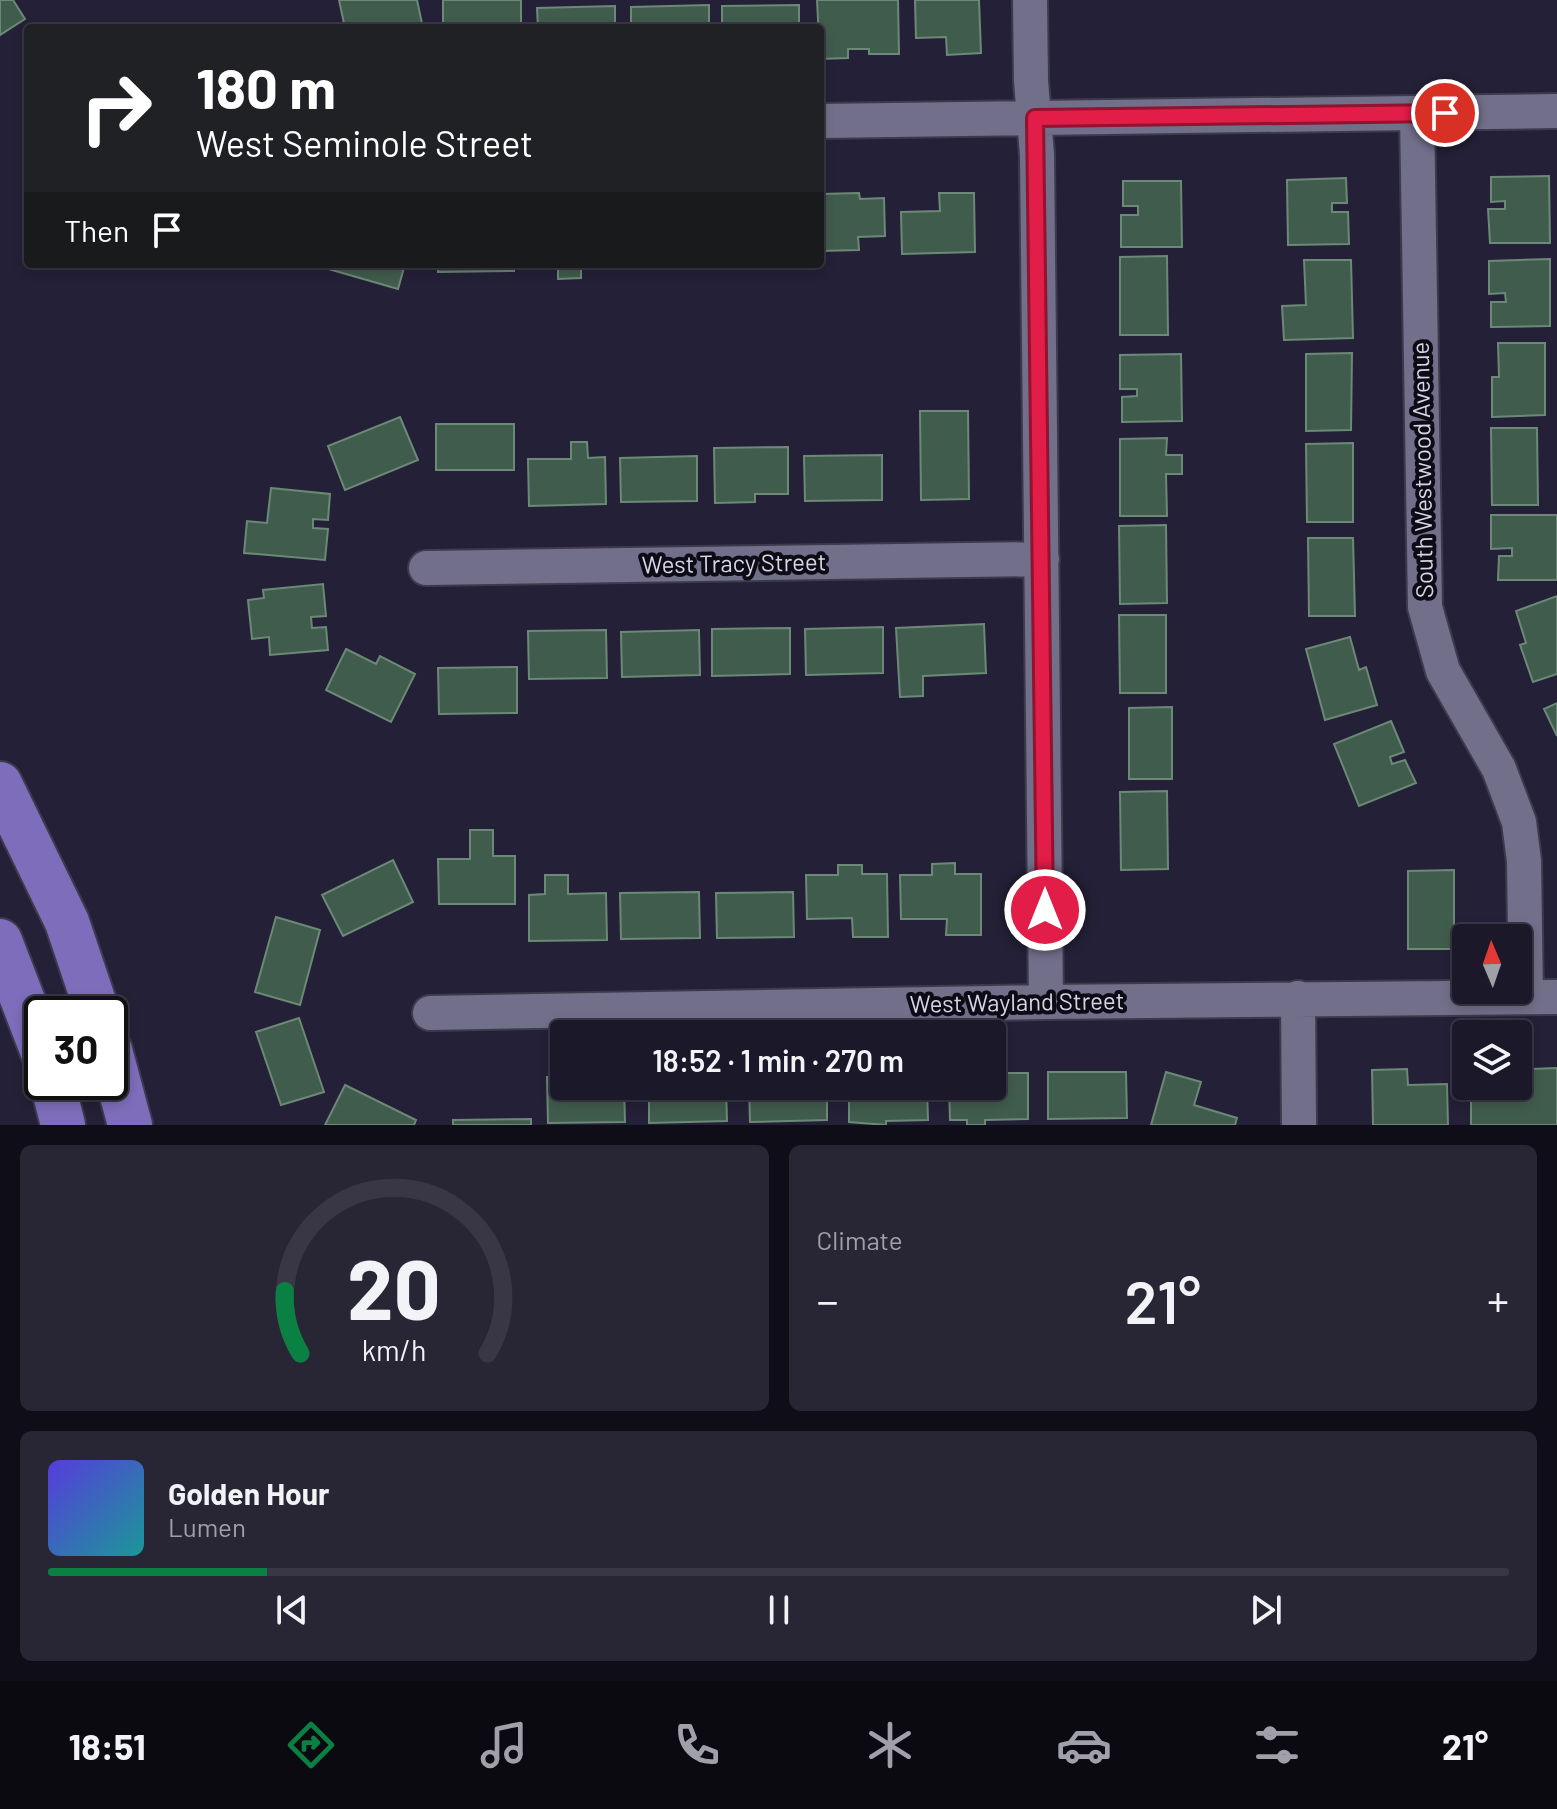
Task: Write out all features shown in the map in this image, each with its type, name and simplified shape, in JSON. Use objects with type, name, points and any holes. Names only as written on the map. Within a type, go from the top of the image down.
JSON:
[{"type":"main road","points":[[0,784],[67,922],[92,996]]},
{"type":"main road","points":[[0,941],[24,1003]]},
{"type":"main road","points":[[57,1100],[63,1125]]},
{"type":"main road","points":[[123,1100],[130,1125]]},
{"type":"street","points":[[1030,0],[1031,81],[1035,118],[1046,1002]]},
{"type":"street","points":[[824,121],[1557,111]]},
{"type":"street","name":"South Westwood Avenue","points":[[1417,114],[1425,607],[1443,671],[1503,777],[1519,822],[1541,997]]},
{"type":"street","name":"West Tracy Street","points":[[426,568],[1042,559]]},
{"type":"street","name":"West Wayland Street","points":[[430,1013],[1298,998],[1541,997]]},
{"type":"street","points":[[1298,998],[1299,1125]]},
{"type":"building","points":[[0,0],[13,0],[25,19],[0,35]]},
{"type":"building","points":[[339,0],[417,0],[422,24],[344,24]]},
{"type":"building","points":[[443,0],[521,0],[521,24],[443,24]]},
{"type":"building","points":[[817,0],[898,0],[899,54],[869,54],[869,49],[848,49],[848,58],[824,59],[824,24],[818,24]]},
{"type":"building","points":[[915,0],[979,0],[981,53],[947,55],[946,37],[916,38]]},
{"type":"building","points":[[709,5],[709,24],[631,24],[631,7]]},
{"type":"building","points":[[799,5],[799,24],[722,24],[722,6]]},
{"type":"building","points":[[615,6],[615,24],[538,24],[537,8]]},
{"type":"building","points":[[1549,176],[1550,243],[1490,243],[1488,209],[1505,209],[1505,201],[1491,202],[1491,177]]},
{"type":"building","points":[[1346,178],[1347,203],[1332,203],[1332,212],[1348,212],[1349,244],[1288,245],[1287,180]]},
{"type":"building","points":[[1123,181],[1181,181],[1182,247],[1121,247],[1121,215],[1138,215],[1138,206],[1123,206]]},
{"type":"building","points":[[859,193],[860,199],[884,198],[885,236],[858,237],[859,250],[824,251],[824,194]]},
{"type":"building","points":[[939,193],[974,193],[975,252],[902,254],[901,212],[940,211]]},
{"type":"building","points":[[1167,256],[1168,335],[1120,335],[1120,257]]},
{"type":"building","points":[[1550,259],[1550,326],[1491,327],[1491,302],[1506,302],[1505,293],[1489,294],[1489,261]]},
{"type":"building","points":[[1304,260],[1351,260],[1353,338],[1284,340],[1282,306],[1306,305]]},
{"type":"building","points":[[325,268],[404,268],[398,289]]},
{"type":"building","points":[[438,268],[514,268],[514,271],[438,272]]},
{"type":"building","points":[[558,268],[581,268],[581,278],[558,279]]},
{"type":"building","points":[[1498,343],[1545,343],[1545,415],[1492,417],[1492,377],[1499,377]]},
{"type":"building","points":[[1352,353],[1351,430],[1306,431],[1306,354]]},
{"type":"building","points":[[1181,354],[1182,421],[1122,422],[1122,397],[1137,396],[1137,389],[1120,389],[1120,355]]},
{"type":"building","points":[[920,411],[968,411],[969,499],[921,500]]},
{"type":"building","points":[[400,417],[418,460],[345,490],[328,446]]},
{"type":"building","points":[[436,424],[514,424],[514,470],[436,470]]},
{"type":"building","points":[[1491,428],[1537,428],[1538,505],[1492,505]]},
{"type":"building","points":[[1167,438],[1166,455],[1182,455],[1182,474],[1166,474],[1167,516],[1120,516],[1120,439]]},
{"type":"building","points":[[571,442],[587,442],[588,458],[605,457],[606,504],[529,506],[528,459],[571,459]]},
{"type":"building","points":[[1353,443],[1353,522],[1307,522],[1306,444]]},
{"type":"building","points":[[788,447],[788,494],[755,494],[755,502],[715,503],[714,448]]},
{"type":"building","points":[[882,455],[882,500],[805,501],[804,456]]},
{"type":"building","points":[[697,456],[697,501],[621,502],[620,458]]},
{"type":"building","points":[[271,488],[330,494],[328,520],[313,519],[313,528],[328,529],[325,560],[244,553],[247,521],[267,523]]},
{"type":"building","points":[[1491,515],[1557,515],[1557,580],[1498,580],[1499,556],[1512,556],[1512,548],[1491,549]]},
{"type":"building","points":[[1166,525],[1167,603],[1120,604],[1119,526]]},
{"type":"building","points":[[1308,538],[1353,538],[1355,616],[1309,616]]},
{"type":"building","points":[[323,584],[326,616],[311,617],[312,628],[326,627],[328,650],[270,655],[269,637],[252,639],[248,600],[264,598],[263,590]]},
{"type":"building","points":[[1557,596],[1557,674],[1533,682],[1520,645],[1526,643],[1516,611]]},
{"type":"building","points":[[1119,615],[1166,615],[1166,693],[1120,693]]},
{"type":"building","points":[[984,624],[986,673],[923,676],[923,696],[900,697],[896,628]]},
{"type":"building","points":[[883,627],[883,673],[806,675],[805,629]]},
{"type":"building","points":[[790,628],[790,674],[712,676],[712,629]]},
{"type":"building","points":[[606,630],[607,678],[529,679],[528,631]]},
{"type":"building","points":[[699,630],[700,675],[622,677],[621,632]]},
{"type":"building","points":[[1350,637],[1359,670],[1366,667],[1377,705],[1325,720],[1306,649]]},
{"type":"building","points":[[346,649],[376,664],[380,656],[415,674],[391,722],[326,690]]},
{"type":"building","points":[[517,667],[517,713],[439,714],[438,668]]},
{"type":"building","points":[[1557,703],[1557,736],[1544,709]]},
{"type":"building","points":[[1172,707],[1172,779],[1129,779],[1129,708]]},
{"type":"building","points":[[1391,721],[1404,752],[1390,757],[1392,764],[1405,760],[1416,783],[1359,806],[1334,744]]},
{"type":"building","points":[[1167,791],[1168,869],[1121,870],[1120,792]]},
{"type":"building","points":[[470,830],[493,830],[493,856],[515,856],[515,904],[439,904],[438,859],[470,859]]},
{"type":"building","points":[[393,860],[413,902],[343,936],[322,895]]},
{"type":"building","points":[[955,863],[955,874],[981,874],[981,935],[946,935],[947,919],[901,919],[900,875],[932,875],[932,864]]},
{"type":"building","points":[[838,865],[862,865],[862,874],[887,874],[888,937],[853,937],[852,918],[807,919],[806,875],[838,875]]},
{"type":"building","points":[[1454,870],[1452,949],[1408,949],[1408,871]]},
{"type":"building","points":[[545,875],[568,875],[568,894],[606,893],[607,940],[529,941],[529,895],[545,894]]},
{"type":"building","points":[[699,892],[700,938],[621,939],[620,893]]},
{"type":"building","points":[[793,892],[794,937],[717,938],[716,893]]},
{"type":"building","points":[[276,917],[320,930],[300,1005],[255,992]]},
{"type":"building","points":[[299,1018],[324,1092],[281,1105],[256,1032]]},
{"type":"building","points":[[1557,1068],[1557,1125],[1471,1125],[1471,1100],[1532,1100],[1532,1069]]},
{"type":"building","points":[[1407,1069],[1408,1085],[1447,1084],[1448,1125],[1373,1125],[1372,1070]]},
{"type":"building","points":[[1048,1072],[1126,1072],[1127,1118],[1048,1119]]},
{"type":"building","points":[[1166,1072],[1201,1082],[1194,1105],[1237,1118],[1235,1125],[1151,1125]]},
{"type":"building","points":[[1006,1073],[1028,1073],[1028,1119],[985,1120],[985,1125],[967,1125],[967,1120],[950,1120],[949,1100],[1006,1100]]},
{"type":"building","points":[[547,1077],[550,1077],[550,1100],[624,1100],[625,1122],[548,1123]]},
{"type":"building","points":[[345,1085],[416,1120],[414,1125],[325,1125]]},
{"type":"building","points":[[649,1100],[726,1100],[727,1121],[649,1123]]},
{"type":"building","points":[[749,1100],[827,1100],[827,1120],[750,1122]]},
{"type":"building","points":[[849,1100],[927,1100],[928,1120],[886,1121],[886,1125],[849,1122]]},
{"type":"building","points":[[531,1119],[531,1125],[453,1125],[453,1120]]},
{"type":"route","points":[[1045,910],[1035,118],[1445,113]]}]
